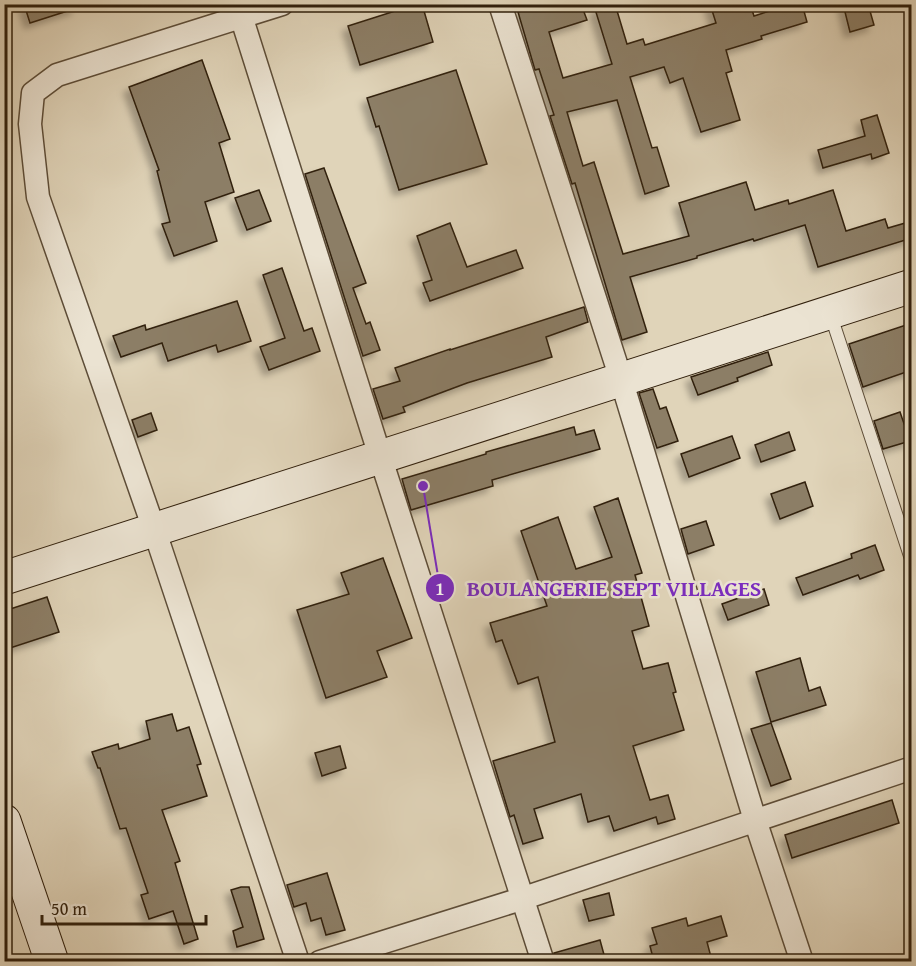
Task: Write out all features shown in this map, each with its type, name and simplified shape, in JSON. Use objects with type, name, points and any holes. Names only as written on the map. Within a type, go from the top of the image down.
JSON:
[{"type":"main road","points":[[4,578],[912,286]]},
{"type":"main road","points":[[4,821],[52,962]]},
{"type":"street","points":[[282,4],[242,19],[57,75],[33,93],[30,124],[38,197],[154,529],[298,962]]},
{"type":"street","points":[[500,4],[621,379],[755,820],[802,962]]},
{"type":"street","points":[[242,19],[543,962]]},
{"type":"street","points":[[320,962],[522,899],[912,768]]},
{"type":"lane","points":[[830,312],[912,562]]},
{"type":"building","points":[[24,4],[76,4],[77,8],[30,23]]},
{"type":"building","points":[[422,4],[433,42],[360,65],[348,26]]},
{"type":"building","points":[[542,4],[581,4],[587,20],[549,32],[563,78],[612,64],[595,9],[609,4],[615,4],[627,44],[643,39],[645,45],[716,23],[710,4],[750,4],[754,16],[792,4],[802,4],[807,22],[726,50],[732,71],[726,73],[740,120],[701,132],[683,78],[670,83],[664,67],[630,77],[652,148],[657,147],[669,186],[645,194],[617,100],[567,112],[583,166],[594,162],[623,254],[689,236],[679,203],[746,182],[755,210],[788,200],[789,204],[833,190],[846,231],[885,219],[888,228],[912,221],[912,238],[818,267],[805,225],[630,277],[647,332],[622,340],[575,183],[572,184],[550,116],[554,115],[539,69],[535,70],[518,12]]},
{"type":"building","points":[[843,4],[868,4],[874,25],[850,32]]},
{"type":"building","points":[[202,60],[230,139],[219,143],[234,192],[205,202],[217,241],[174,256],[162,224],[170,222],[157,171],[159,170],[129,87]]},
{"type":"building","points":[[456,70],[487,164],[399,190],[379,126],[376,127],[367,98]]},
{"type":"building","points":[[877,115],[889,153],[872,159],[871,154],[823,168],[818,150],[865,136],[861,120]]},
{"type":"building","points":[[324,168],[366,283],[353,288],[366,324],[370,322],[380,350],[363,356],[305,174]]},
{"type":"building","points":[[259,190],[271,221],[247,230],[235,198]]},
{"type":"building","points":[[450,223],[467,267],[516,250],[523,268],[430,301],[423,283],[432,280],[417,236]]},
{"type":"building","points":[[282,268],[304,331],[312,328],[320,351],[269,370],[260,347],[285,338],[263,275]]},
{"type":"building","points":[[237,301],[251,341],[218,352],[216,345],[168,361],[162,343],[121,357],[113,336],[145,325],[146,330]]},
{"type":"building","points":[[584,307],[588,322],[546,337],[552,357],[467,383],[403,407],[405,412],[383,419],[373,389],[400,381],[395,368]]},
{"type":"building","points":[[912,323],[912,370],[863,387],[849,344]]},
{"type":"building","points":[[768,352],[772,365],[737,378],[738,381],[698,395],[691,377]]},
{"type":"building","points":[[653,389],[660,409],[666,407],[678,441],[657,448],[639,393]]},
{"type":"building","points":[[900,412],[910,441],[883,449],[874,421]]},
{"type":"building","points":[[151,413],[157,430],[138,437],[132,420]]},
{"type":"building","points":[[574,427],[576,435],[594,430],[600,449],[492,480],[493,486],[411,510],[402,479]]},
{"type":"building","points":[[789,432],[795,450],[761,462],[755,445]]},
{"type":"building","points":[[732,436],[740,458],[689,477],[681,454]]},
{"type":"building","points":[[805,482],[813,506],[780,519],[771,494]]},
{"type":"building","points":[[618,498],[642,573],[635,575],[649,626],[632,631],[643,669],[668,663],[676,692],[673,693],[684,730],[633,746],[650,800],[668,795],[675,819],[658,824],[656,817],[614,831],[609,816],[588,822],[581,794],[534,809],[543,838],[523,844],[514,815],[510,817],[493,761],[555,742],[538,677],[518,684],[502,640],[496,642],[490,623],[547,606],[521,531],[558,517],[576,569],[612,557],[594,507]]},
{"type":"building","points":[[706,521],[714,545],[688,554],[681,529]]},
{"type":"building","points":[[875,545],[884,570],[860,579],[858,575],[803,595],[796,578],[852,558],[851,554]]},
{"type":"building","points":[[383,558],[412,638],[377,651],[387,677],[326,698],[297,610],[349,594],[341,573]]},
{"type":"building","points":[[764,589],[769,605],[728,620],[722,604]]},
{"type":"building","points":[[47,597],[59,632],[4,650],[4,611]]},
{"type":"building","points":[[800,658],[809,691],[820,687],[826,705],[771,722],[756,672]]},
{"type":"building","points":[[172,714],[177,731],[189,727],[201,764],[197,765],[207,796],[162,810],[180,861],[175,863],[198,939],[184,944],[173,911],[149,919],[141,895],[148,893],[126,828],[120,829],[100,768],[92,752],[118,744],[119,749],[150,739],[146,721]]},
{"type":"building","points":[[771,723],[791,779],[771,786],[751,729]]},
{"type":"building","points":[[340,746],[346,768],[322,776],[315,753]]},
{"type":"building","points":[[892,800],[899,823],[792,858],[785,835]]},
{"type":"building","points":[[327,873],[345,930],[326,935],[321,918],[311,921],[306,903],[294,907],[287,885]]},
{"type":"building","points":[[249,887],[264,939],[237,947],[233,931],[243,927],[231,890]]},
{"type":"building","points":[[609,893],[614,915],[589,921],[583,900]]},
{"type":"building","points":[[721,916],[727,936],[707,942],[711,957],[695,962],[654,962],[650,946],[657,944],[652,928],[686,918],[688,926]]},
{"type":"building","points":[[600,940],[606,962],[556,962],[554,953]]},
{"type":"place","name":"BOULANGERIE SEPT VILLAGES","points":[[423,486]]}]
